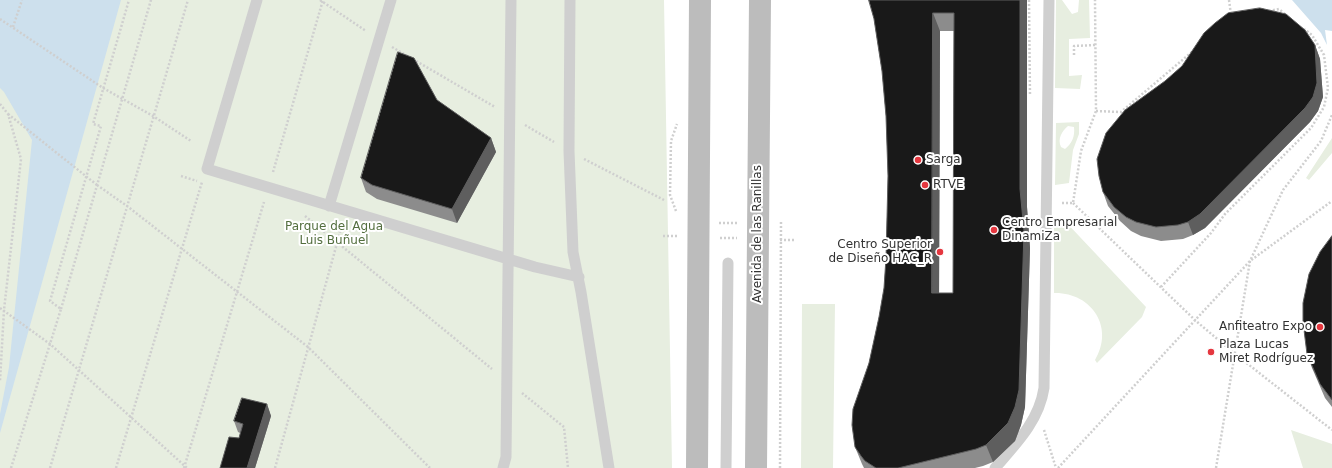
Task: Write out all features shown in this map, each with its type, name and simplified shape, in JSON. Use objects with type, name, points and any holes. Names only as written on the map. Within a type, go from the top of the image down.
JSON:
[{"type":"main road","points":[[697,468],[700,0]]},
{"type":"main road","name":"Avenida de las Ranillas","points":[[756,468],[760,0]]},
{"type":"lane","points":[[257,0],[207,169],[535,267],[579,277]]},
{"type":"lane","points":[[329,206],[391,0]]},
{"type":"lane","points":[[503,468],[506,457],[511,0]]},
{"type":"lane","points":[[570,0],[569,151],[573,252],[579,277],[609,468]]},
{"type":"lane","points":[[995,468],[1033,421],[1043,397],[1049,0]]},
{"type":"lane","points":[[726,468],[728,263]]},
{"type":"path","points":[[13,27],[22,0]]},
{"type":"path","points":[[61,309],[50,301],[101,126],[93,124],[129,0]]},
{"type":"path","points":[[11,468],[61,309],[150,0]]},
{"type":"path","points":[[50,468],[126,206],[188,0]]},
{"type":"path","points":[[1073,203],[1081,151],[1096,110],[1095,0]]},
{"type":"path","points":[[1229,0],[1232,18]]},
{"type":"path","points":[[0,308],[50,344],[186,467],[269,188],[322,1],[380,40],[569,151],[664,200]]},
{"type":"path","points":[[1263,12],[1279,9],[1290,18]]},
{"type":"path","points":[[0,19],[103,88],[153,116],[191,141]]},
{"type":"path","points":[[1161,287],[1211,233],[1225,214],[1311,128],[1324,107],[1328,88],[1324,55],[1312,35],[1301,27]]},
{"type":"path","points":[[1074,55],[1074,46],[1095,45]]},
{"type":"path","points":[[1096,110],[1121,112],[1197,47]]},
{"type":"path","points":[[0,104],[8,114],[97,185],[183,249],[308,346],[430,468]]},
{"type":"path","points":[[0,381],[4,310],[21,159],[8,114]]},
{"type":"path","points":[[1216,468],[1250,261],[1283,190],[1321,141],[1332,115]]},
{"type":"path","points":[[116,468],[207,169]]},
{"type":"path","points":[[1058,468],[1196,321],[1250,261],[1332,201]]},
{"type":"path","points":[[1046,203],[1073,203],[1196,321],[1235,354],[1332,430]]},
{"type":"path","points":[[300,212],[564,428],[568,468]]},
{"type":"path","points":[[699,230],[758,231],[781,223]]},
{"type":"path","points":[[275,468],[342,224]]},
{"type":"path","points":[[663,236],[699,230],[758,231],[795,240]]},
{"type":"green space","name":"Parque del Agua Luis Buñuel","points":[[0,0],[664,0],[672,468],[0,468]]},
{"type":"green space","points":[[1056,0],[1062,0],[1072,14],[1078,12],[1079,0],[1089,0],[1090,38],[1069,39],[1069,76],[1082,75],[1080,89],[1055,88]]},
{"type":"green space","points":[[1079,122],[1079,134],[1073,150],[1069,183],[1055,185],[1056,123]],"holes":[[[1068,126],[1074,127],[1074,134],[1070,144],[1065,149],[1061,147],[1060,138],[1062,133]]]},
{"type":"green space","points":[[1332,138],[1332,153],[1309,180],[1306,178]]},
{"type":"green space","points":[[1054,218],[1063,219],[1146,307],[1142,317],[1097,363],[1095,360],[1100,348],[1102,335],[1101,324],[1096,314],[1089,305],[1079,298],[1067,294],[1054,293]]},
{"type":"green space","points":[[802,304],[835,304],[833,468],[801,468]]},
{"type":"green space","points":[[1291,430],[1332,444],[1332,468],[1303,468]]},
{"type":"water","points":[[0,0],[121,0],[0,433],[0,414],[9,367],[32,140],[4,92],[0,88]]},
{"type":"water","points":[[1292,0],[1332,0],[1332,31],[1325,30],[1327,45],[1321,33]]},
{"type":"building","name":"Centro Empresarial DinamiZa","points":[[869,0],[1020,0],[1020,189],[1024,231],[1019,390],[1015,407],[1008,423],[986,445],[976,449],[898,468],[876,468],[865,461],[855,447],[852,425],[853,409],[869,363],[879,317],[884,288],[886,258],[888,176],[886,116],[882,71],[874,19]],"holes":[[[933,13],[954,13],[953,293],[932,293]]]},
{"type":"building","points":[[1260,8],[1286,14],[1305,30],[1315,45],[1317,83],[1313,97],[1305,108],[1200,214],[1188,222],[1178,225],[1156,227],[1136,222],[1126,217],[1114,207],[1103,192],[1099,176],[1097,159],[1106,133],[1125,110],[1165,81],[1182,66],[1204,33],[1215,23],[1228,13]]},
{"type":"building","points":[[398,52],[414,58],[437,100],[491,138],[452,209],[372,185],[361,178]]},
{"type":"building","name":"Anfiteatro Expo","points":[[1332,236],[1332,400],[1320,384],[1307,354],[1303,322],[1303,303],[1309,274],[1320,252]]},
{"type":"building","points":[[242,398],[267,404],[247,468],[220,468],[229,437],[239,438],[243,424],[234,421]]},
{"type":"place","name":"Sarga","points":[[918,160]]},
{"type":"place","name":"RTVE","points":[[925,185]]},
{"type":"place","name":"Centro Empresarial DinamiZa","points":[[994,230]]},
{"type":"place","name":"Centro Superior de Diseño HAC_R","points":[[940,252]]},
{"type":"place","name":"Anfiteatro Expo","points":[[1320,327]]},
{"type":"place","name":"Plaza Lucas Miret Rodríguez","points":[[1211,352]]}]
